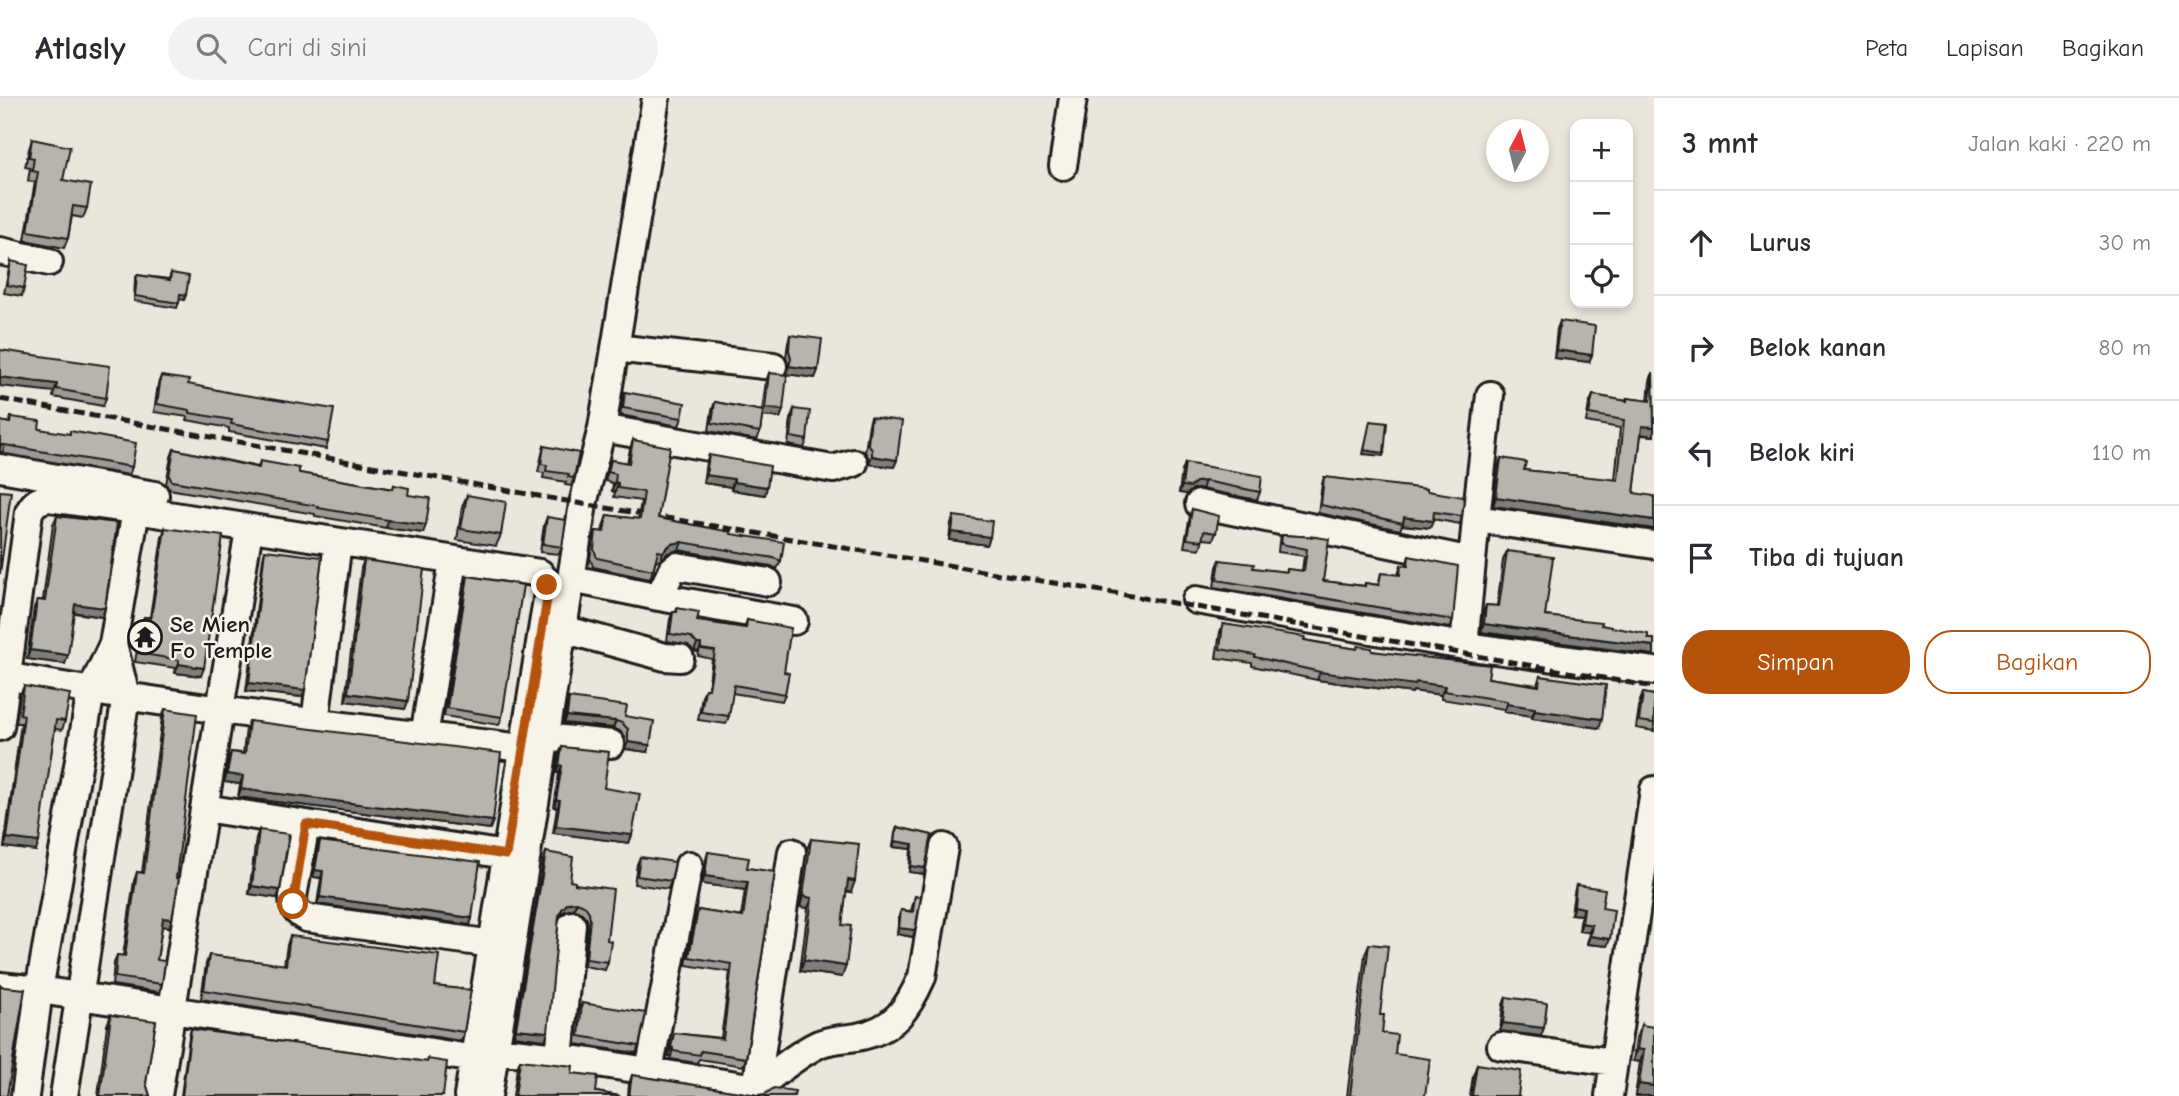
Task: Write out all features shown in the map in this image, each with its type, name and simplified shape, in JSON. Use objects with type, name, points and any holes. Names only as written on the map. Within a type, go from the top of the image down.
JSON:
[{"type":"street","points":[[488,1096],[485,1054],[493,944],[506,855],[564,629],[583,503],[602,428],[656,98]]},
{"type":"street","points":[[1063,166],[1073,98]]},
{"type":"street","points":[[0,251],[49,262]]},
{"type":"street","points":[[615,348],[773,366]]},
{"type":"street","points":[[1464,646],[1490,395]]},
{"type":"street","points":[[602,428],[833,469],[854,463]]},
{"type":"street","points":[[0,468],[573,572],[659,597],[794,621]]},
{"type":"street","points":[[0,727],[4,676],[29,512],[32,506],[41,500],[49,498],[136,510],[453,561],[536,571],[543,576],[548,593],[533,743],[485,1054],[468,1096]]},
{"type":"street","points":[[1199,504],[1472,561]]},
{"type":"street","points":[[25,1096],[39,989],[90,691],[113,645],[136,510]]},
{"type":"street","points":[[1476,519],[1654,545]]},
{"type":"street","points":[[158,1096],[249,529]]},
{"type":"street","points":[[315,722],[338,542]]},
{"type":"street","points":[[424,736],[453,561]]},
{"type":"street","points":[[659,597],[671,570],[677,566],[768,582]]},
{"type":"street","points":[[1196,600],[1464,646],[1654,671]]},
{"type":"street","points":[[564,629],[680,659]]},
{"type":"street","points":[[64,1096],[126,696],[113,645]]},
{"type":"street","points":[[4,676],[220,710],[424,736],[533,743],[611,744]]},
{"type":"street","points":[[1609,1096],[1654,790]]},
{"type":"street","points":[[204,808],[506,855]]},
{"type":"street","points":[[306,824],[293,897],[295,909],[299,914],[306,918],[493,944]]},
{"type":"street","points":[[0,986],[39,989],[485,1054],[559,1058],[756,1088],[804,1052],[833,1040],[879,1031],[893,1023],[902,1013],[922,977],[944,847]]},
{"type":"street","points":[[756,1088],[792,852]]},
{"type":"street","points":[[649,1071],[689,865]]},
{"type":"street","points":[[559,1058],[572,926]]},
{"type":"street","points":[[1501,1046],[1613,1062]]},
{"type":"building","points":[[32,139],[70,147],[63,180],[91,185],[87,208],[73,206],[68,238],[28,231],[38,172],[32,171],[34,158],[29,157]]},
{"type":"building","points":[[11,261],[28,265],[24,288],[7,285]]},
{"type":"building","points":[[171,273],[189,276],[186,295],[180,294],[179,303],[135,296],[137,275],[170,280]]},
{"type":"building","points":[[1560,321],[1595,326],[1592,355],[1556,350]]},
{"type":"building","points":[[790,335],[822,339],[818,370],[789,366]]},
{"type":"building","points":[[0,350],[110,366],[106,398],[56,389],[57,384],[0,377]]},
{"type":"building","points":[[1653,372],[1654,427],[1642,426],[1634,493],[1654,496],[1654,520],[1496,497],[1501,458],[1526,462],[1524,470],[1618,480],[1624,420],[1589,414],[1593,395],[1627,401],[1627,398],[1650,401]]},
{"type":"building","points":[[769,373],[787,375],[783,410],[765,408]]},
{"type":"building","points":[[161,376],[189,380],[188,384],[232,393],[334,409],[328,442],[231,424],[232,420],[157,404]]},
{"type":"building","points":[[625,392],[685,403],[682,418],[623,408]]},
{"type":"building","points":[[715,402],[763,411],[760,432],[712,423]]},
{"type":"building","points":[[794,409],[810,411],[807,440],[791,437]]},
{"type":"building","points":[[11,417],[40,421],[39,429],[70,434],[70,431],[136,443],[132,467],[0,445],[0,421],[10,423]]},
{"type":"building","points":[[871,417],[902,421],[897,460],[872,456],[868,444]]},
{"type":"building","points":[[1370,421],[1387,423],[1384,453],[1364,450]]},
{"type":"building","points":[[633,440],[670,447],[658,518],[784,542],[781,561],[682,542],[671,544],[663,552],[658,551],[653,570],[597,558],[594,549],[596,531],[604,532],[607,515],[640,519],[644,492],[618,488],[618,483],[615,482],[616,474],[608,472],[611,460],[629,463]]},
{"type":"building","points":[[544,446],[579,453],[574,478],[568,477],[569,474],[546,471],[547,465],[541,464]]},
{"type":"building","points":[[174,449],[259,468],[260,461],[299,468],[299,473],[393,489],[394,485],[409,488],[408,495],[430,498],[426,525],[172,481],[169,476]]},
{"type":"building","points":[[709,455],[770,466],[767,487],[706,475]]},
{"type":"building","points":[[1185,463],[1262,476],[1260,492],[1205,481],[1196,482],[1190,487],[1182,486]]},
{"type":"building","points":[[1324,477],[1427,489],[1464,497],[1462,516],[1434,512],[1433,521],[1404,517],[1403,523],[1321,505]]},
{"type":"building","points":[[0,491],[11,492],[0,574]]},
{"type":"building","points":[[467,495],[506,502],[501,535],[461,529]]},
{"type":"building","points":[[1192,509],[1219,516],[1216,533],[1204,531],[1202,541],[1187,539]]},
{"type":"building","points":[[57,516],[117,523],[105,608],[75,604],[68,655],[30,650],[37,600],[45,601]]},
{"type":"building","points":[[954,516],[992,521],[990,537],[952,532]]},
{"type":"building","points":[[547,517],[566,520],[562,547],[543,544]]},
{"type":"building","points":[[165,528],[223,536],[204,668],[179,664],[179,660],[138,653],[144,617],[151,618]]},
{"type":"building","points":[[1282,535],[1329,539],[1323,581],[1379,585],[1381,573],[1400,575],[1401,565],[1408,566],[1409,556],[1458,566],[1453,620],[1217,580],[1220,560],[1254,564],[1253,568],[1304,571],[1307,549],[1281,544]]},
{"type":"building","points":[[265,550],[322,557],[305,690],[249,683]]},
{"type":"building","points":[[1507,551],[1553,557],[1545,616],[1602,622],[1601,625],[1648,634],[1648,639],[1654,639],[1654,646],[1484,624],[1486,605],[1499,606]]},
{"type":"building","points":[[364,560],[424,569],[408,701],[348,693]]},
{"type":"building","points":[[468,576],[523,585],[502,717],[447,708]]},
{"type":"building","points":[[677,608],[699,612],[697,621],[746,628],[747,620],[791,628],[784,672],[789,673],[785,694],[734,685],[729,716],[701,712],[705,689],[709,689],[715,651],[701,649],[701,644],[697,644],[691,637],[670,634],[673,612],[677,612]]},
{"type":"building","points":[[1223,624],[1305,637],[1304,640],[1357,649],[1358,646],[1372,648],[1372,651],[1490,665],[1488,678],[1539,686],[1540,676],[1606,685],[1602,719],[1535,710],[1507,704],[1507,701],[1444,691],[1445,686],[1416,682],[1415,685],[1320,672],[1220,649]]},
{"type":"building","points":[[24,686],[70,694],[65,721],[56,720],[39,842],[7,838],[24,715],[20,714]]},
{"type":"building","points":[[1643,693],[1654,695],[1654,723],[1639,721]]},
{"type":"building","points":[[569,698],[627,706],[625,716],[654,721],[650,745],[628,742],[628,729],[622,723],[567,716]]},
{"type":"building","points":[[165,709],[197,714],[176,878],[179,878],[172,919],[163,918],[157,960],[165,961],[162,984],[115,977],[117,955],[125,956],[137,872],[144,873]]},
{"type":"building","points":[[249,721],[501,753],[493,821],[241,789],[243,776],[227,774],[231,752],[245,754]]},
{"type":"building","points":[[562,747],[609,752],[604,788],[640,794],[632,835],[556,826]]},
{"type":"building","points":[[897,827],[932,835],[925,868],[911,866],[913,844],[895,841]]},
{"type":"building","points":[[259,830],[289,834],[280,890],[252,886]]},
{"type":"building","points":[[811,839],[859,844],[855,881],[848,880],[842,925],[851,926],[846,966],[804,960],[812,898],[803,896]]},
{"type":"building","points":[[320,841],[480,862],[472,918],[320,897],[323,871],[315,870]]},
{"type":"building","points":[[546,852],[573,857],[570,881],[575,884],[613,889],[607,940],[611,941],[608,962],[586,959],[590,919],[584,905],[577,902],[568,903],[562,909],[559,916],[548,1032],[516,1029]]},
{"type":"building","points":[[708,852],[749,858],[747,868],[775,872],[746,1058],[701,1051],[700,1055],[673,1051],[671,1048],[674,1033],[723,1039],[732,964],[689,957],[698,910],[743,917],[748,882],[705,876]]},
{"type":"building","points":[[640,857],[675,862],[671,881],[637,876]]},
{"type":"building","points":[[1576,885],[1605,889],[1602,908],[1614,910],[1610,939],[1590,936],[1592,925],[1582,923],[1584,908],[1574,906]]},
{"type":"building","points":[[915,896],[921,897],[915,930],[899,928],[901,910],[913,912]]},
{"type":"building","points":[[290,936],[439,955],[435,986],[471,990],[464,1032],[204,990],[209,955],[286,965]]},
{"type":"building","points":[[1369,944],[1388,946],[1380,1015],[1384,1015],[1382,1033],[1397,1035],[1395,1054],[1430,1059],[1425,1096],[1350,1096]]},
{"type":"building","points":[[0,985],[25,989],[7,1096],[0,1096]]},
{"type":"building","points":[[1506,997],[1547,1003],[1544,1028],[1503,1023]]},
{"type":"building","points":[[582,1003],[646,1013],[639,1046],[579,1036]]},
{"type":"building","points":[[111,1015],[156,1021],[146,1083],[150,1096],[100,1096]]},
{"type":"building","points":[[1641,1025],[1654,1027],[1654,1086],[1639,1084],[1644,1050],[1637,1049]]},
{"type":"building","points":[[191,1029],[427,1062],[428,1059],[447,1062],[443,1096],[182,1096]]},
{"type":"building","points":[[520,1060],[573,1066],[572,1073],[598,1076],[596,1092],[620,1096],[515,1096]]},
{"type":"building","points":[[1477,1064],[1521,1071],[1518,1096],[1472,1096]]},
{"type":"building","points":[[632,1075],[757,1095],[765,1094],[774,1088],[795,1091],[794,1096],[629,1096]]},
{"type":"railway","points":[[0,399],[583,504],[1654,687]]},
{"type":"place","name":"Se Mien Fo Temple","points":[[145,637]]},
{"type":"route","points":[[293,904],[306,824],[506,855],[548,593],[547,585]]}]
